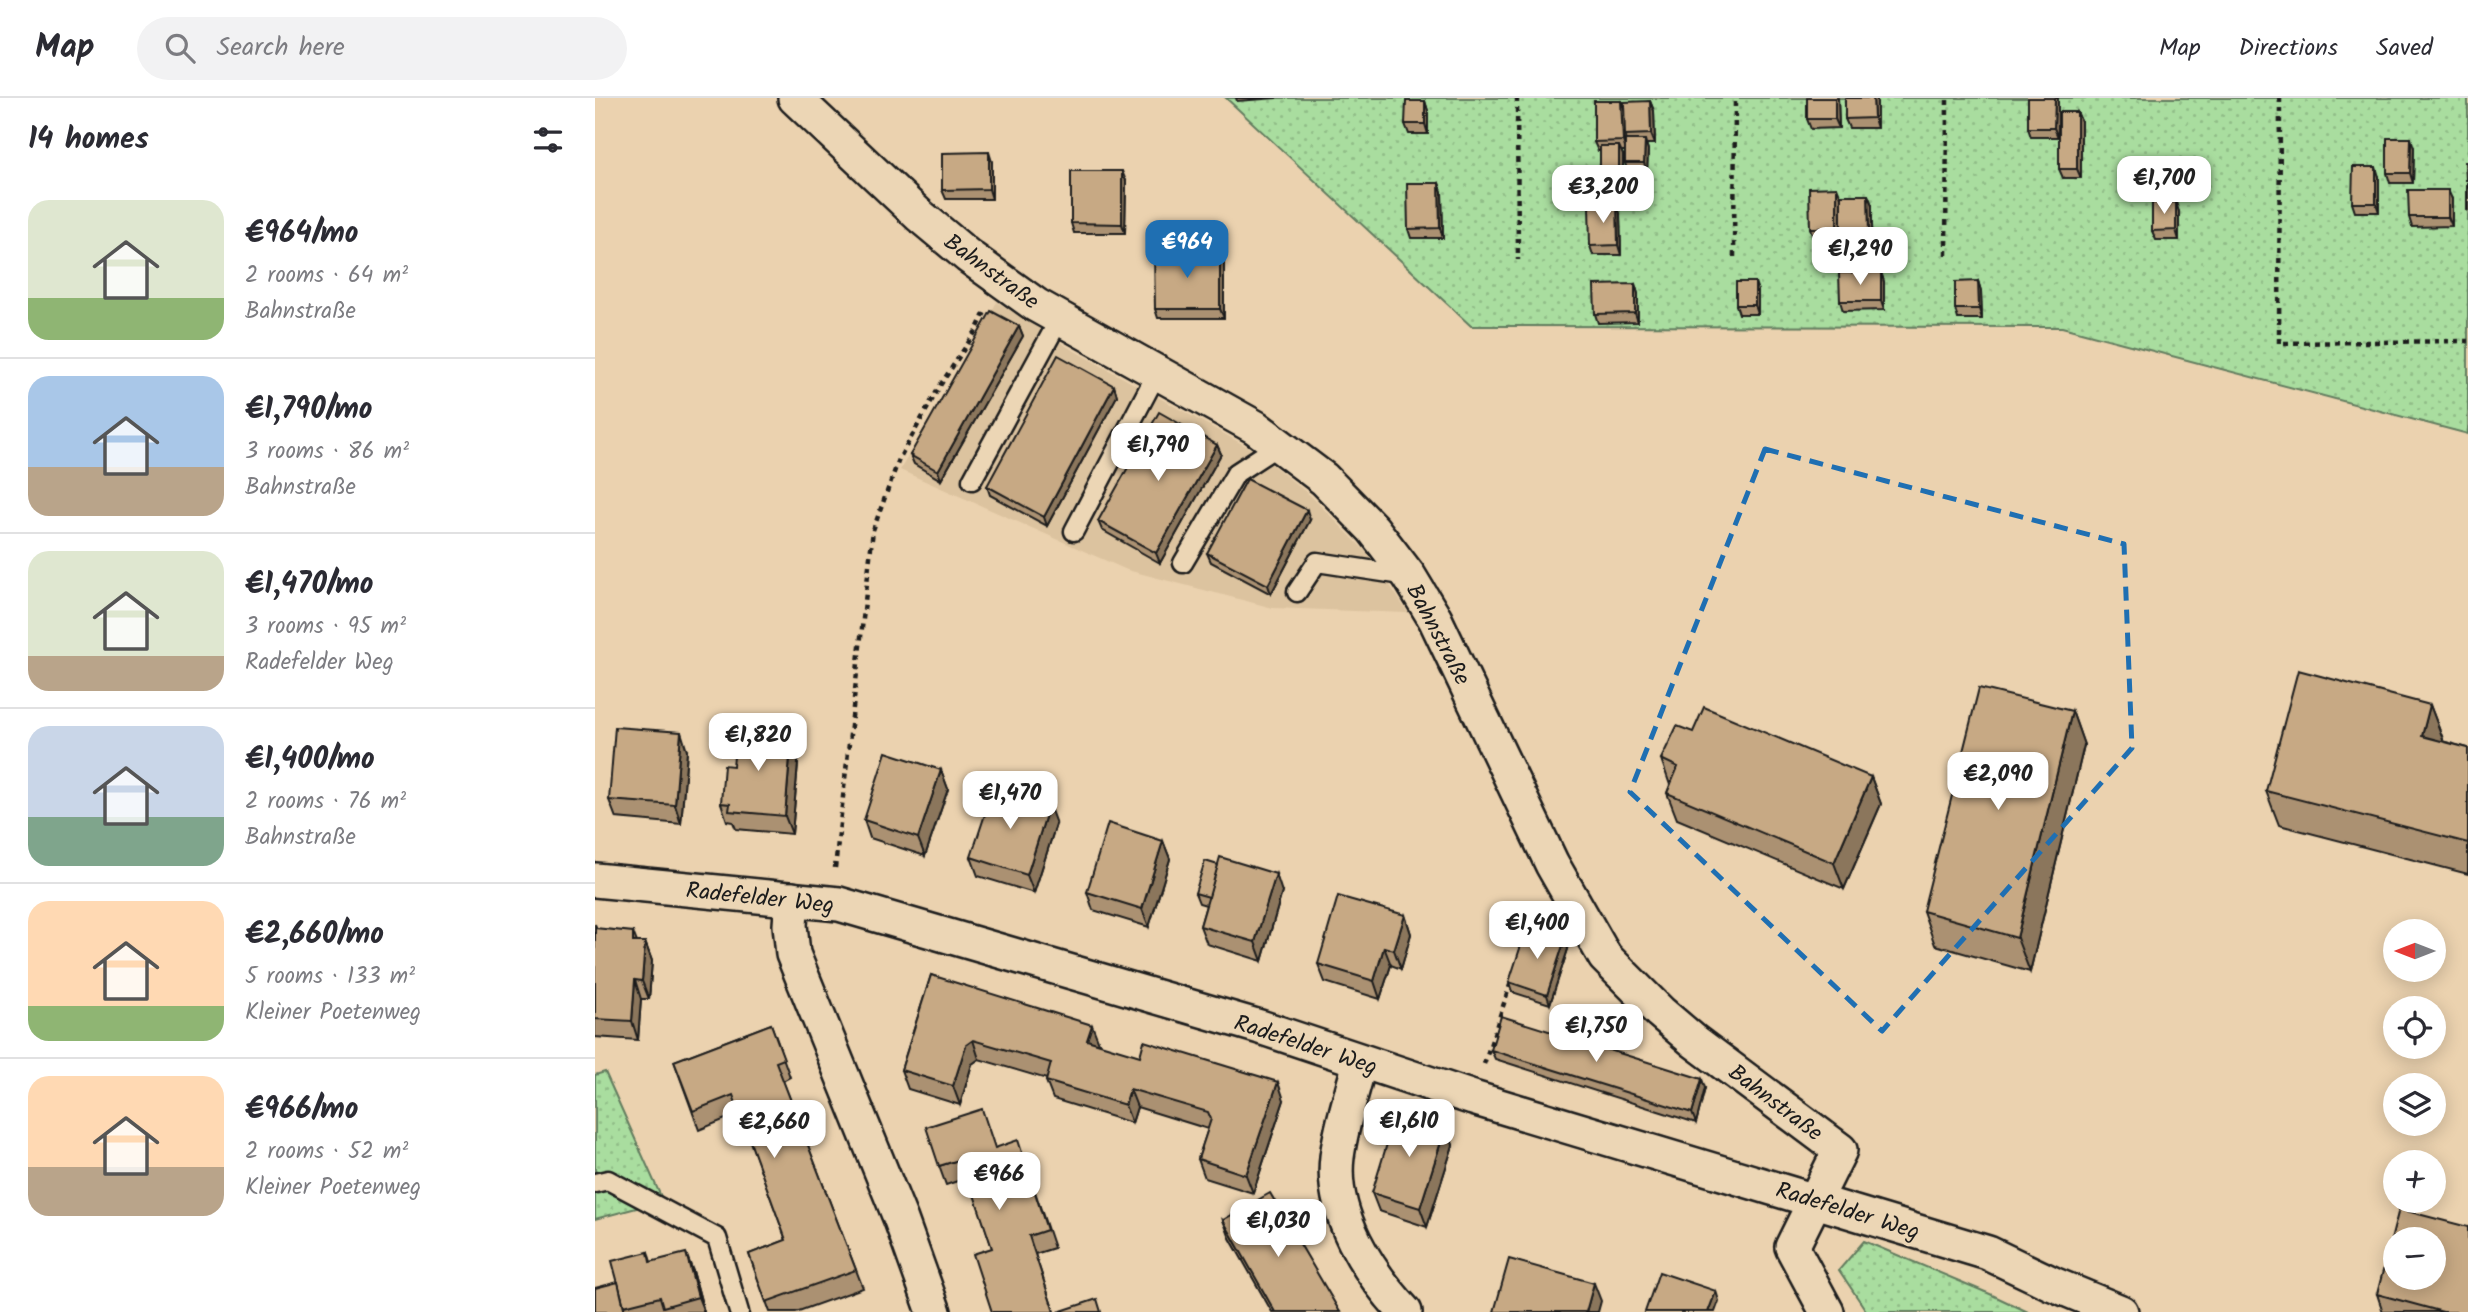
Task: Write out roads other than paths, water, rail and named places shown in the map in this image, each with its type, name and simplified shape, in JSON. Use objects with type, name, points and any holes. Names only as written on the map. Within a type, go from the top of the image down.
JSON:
[{"type":"street","name":"Bahnstraße","points":[[795,98],[919,215],[993,274],[1036,305],[1255,427],[1324,480],[1373,529],[1409,576],[1435,619],[1552,864],[1605,957],[1631,985],[1694,1041],[1840,1150],[1792,1247],[1827,1312]]},
{"type":"street","name":"Radefelder Weg","points":[[595,880],[832,904],[1260,1027],[1473,1098],[1988,1252],[2053,1284],[2121,1312]]},
{"type":"street","points":[[792,899],[790,925],[793,954],[901,1220],[930,1311]]},
{"type":"street","points":[[1360,1062],[1342,1130],[1337,1159],[1337,1188],[1364,1258],[1405,1312]]},
{"type":"lane","points":[[972,480],[1060,318]]},
{"type":"lane","points":[[1074,531],[1157,373]]},
{"type":"lane","points":[[1183,563],[1236,473],[1279,445]]},
{"type":"lane","points":[[1297,592],[1317,562],[1409,576]]},
{"type":"lane","points":[[595,1183],[608,1180],[717,1238],[739,1312]]}]
